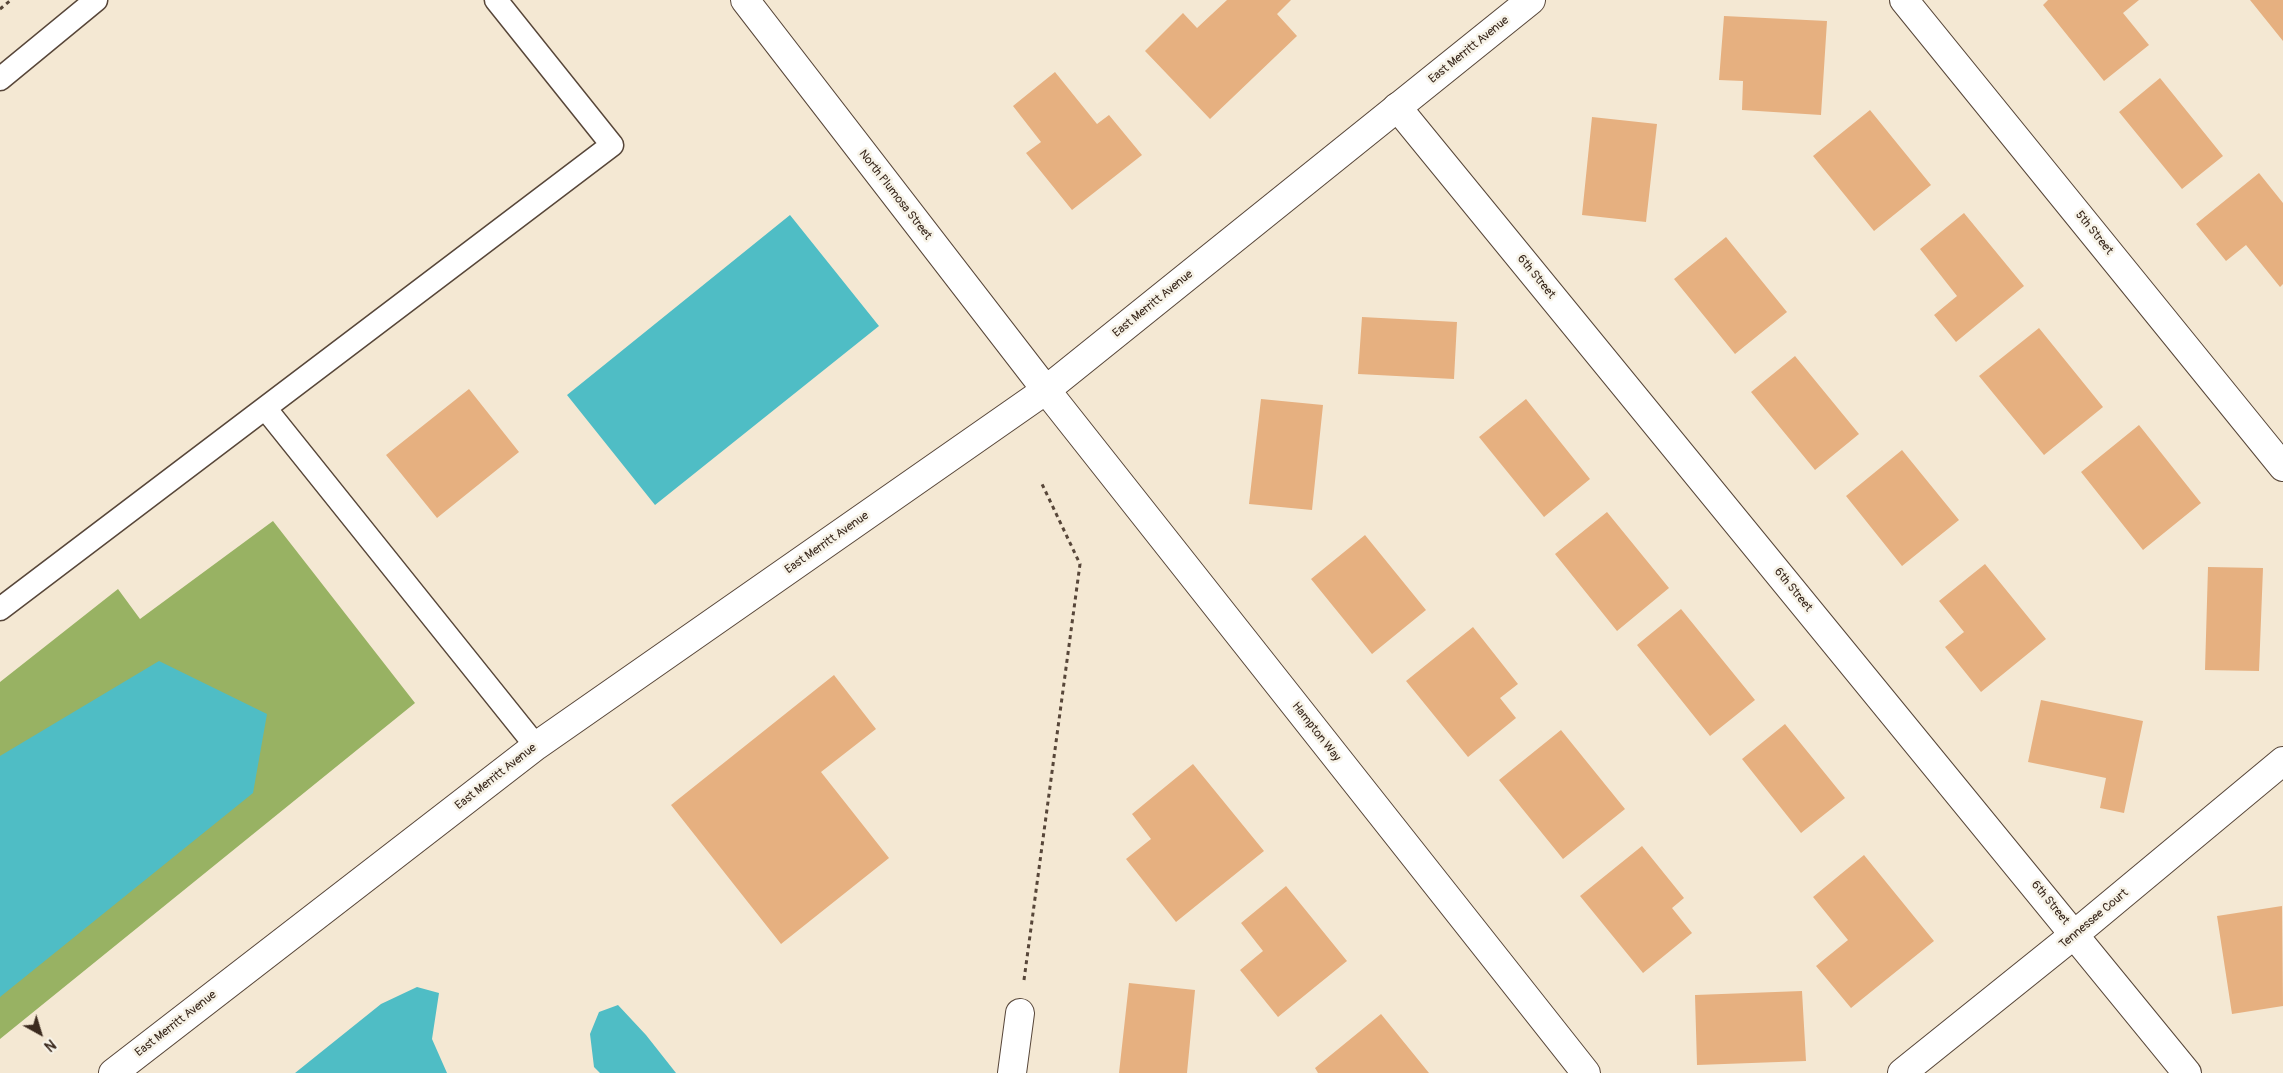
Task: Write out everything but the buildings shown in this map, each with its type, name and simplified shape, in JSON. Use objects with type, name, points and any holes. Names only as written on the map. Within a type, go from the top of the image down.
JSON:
[{"type":"street","name":"North Plumosa Street","points":[[744,0],[1046,390]]},
{"type":"street","name":"East Merritt Avenue","points":[[113,1073],[536,746],[1046,390],[1531,0]]},
{"type":"street","name":"5th Street","points":[[1904,0],[2283,467]]},
{"type":"street","name":"6th Street","points":[[1397,107],[2076,934],[2187,1073]]},
{"type":"street","name":"Hampton Way","points":[[1046,390],[1586,1073]]},
{"type":"street","name":"Tennessee Court","points":[[1902,1073],[2076,934],[2283,761]]},
{"type":"street","points":[[1012,1073],[1020,1013]]},
{"type":"lane","points":[[0,79],[96,0]]},
{"type":"lane","points":[[0,609],[612,145],[496,0]]},
{"type":"lane","points":[[265,408],[536,746]]},
{"type":"path","points":[[0,10],[12,0]]},
{"type":"path","points":[[1020,1013],[1080,564],[1042,484]]},
{"type":"green space","points":[[273,521],[415,703],[0,1039],[0,682],[118,589],[140,619]]},
{"type":"water","points":[[790,215],[879,326],[655,505],[567,395]]},
{"type":"water","points":[[159,661],[267,714],[253,793],[0,997],[0,756]]},
{"type":"water","points":[[417,987],[439,993],[432,1039],[447,1073],[295,1073],[381,1004]]},
{"type":"water","points":[[618,1005],[646,1035],[676,1073],[600,1073],[594,1067],[590,1034],[599,1012]]}]
